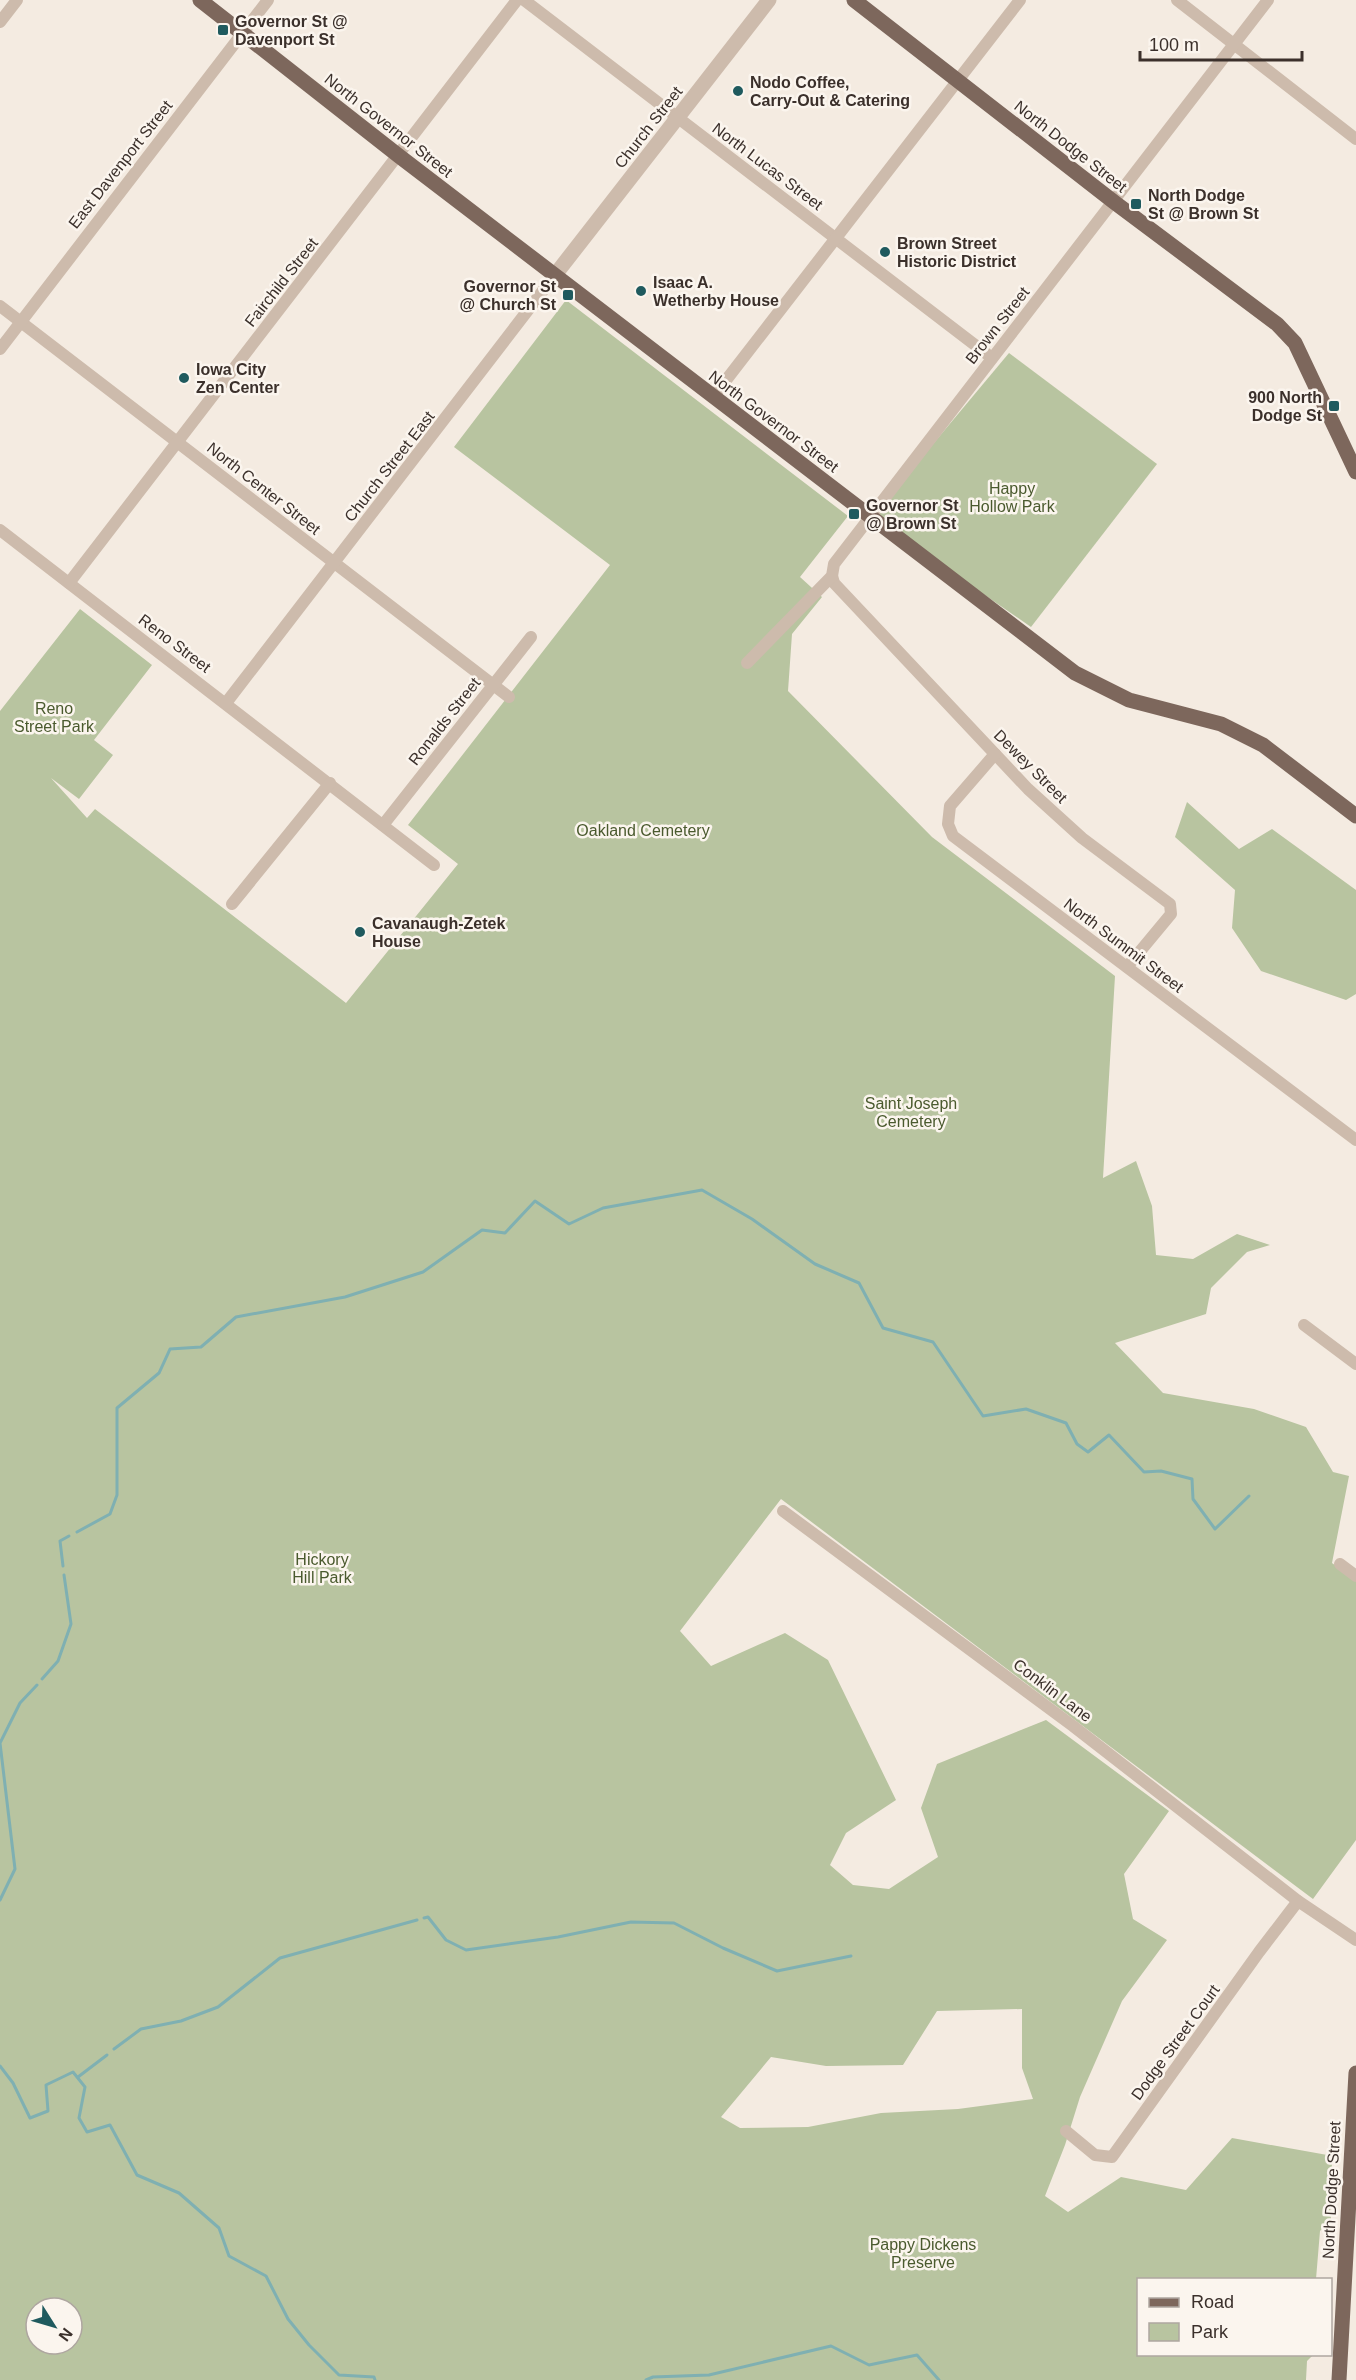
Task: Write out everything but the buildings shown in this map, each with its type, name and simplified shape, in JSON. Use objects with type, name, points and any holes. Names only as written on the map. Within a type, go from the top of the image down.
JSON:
[{"type":"main road","name":"North Governor Street","points":[[200,0],[399,156],[1075,674],[1129,700],[1195,717],[1246,735],[1263,745],[1356,816]]},
{"type":"main road","name":"North Dodge Street","points":[[854,0],[1114,202],[1277,324],[1295,343],[1316,383],[1356,472]]},
{"type":"main road","name":"North Dodge Street","points":[[1339,2380],[1356,2073]]},
{"type":"street","points":[[0,22],[17,0]]},
{"type":"street","name":"East Davenport Street","points":[[0,348],[268,0]]},
{"type":"street","name":"Fairchild Street","points":[[69,583],[517,0]]},
{"type":"street","name":"North Lucas Street","points":[[524,0],[992,358]]},
{"type":"street","name":"Church Street","points":[[555,275],[769,0]]},
{"type":"street","points":[[713,397],[1020,0]]},
{"type":"street","points":[[1177,0],[1356,139]]},
{"type":"street","name":"Brown Street","points":[[747,663],[832,576],[834,564],[1269,0]]},
{"type":"street","name":"Church Street East","points":[[226,703],[555,275]]},
{"type":"street","name":"North Center Street","points":[[0,306],[508,696]]},
{"type":"street","name":"Reno Street","points":[[0,530],[434,865]]},
{"type":"street","name":"Dewey Street","points":[[832,576],[834,583],[858,609],[995,754],[1067,826],[1170,904],[1171,914],[1127,968]]},
{"type":"street","name":"Ronalds Street","points":[[383,825],[531,637]]},
{"type":"street","name":"North Summit Street","points":[[995,754],[950,806],[948,824],[953,836],[1356,1140]]},
{"type":"street","points":[[232,904],[330,783]]},
{"type":"street","points":[[1304,1325],[1356,1364]]},
{"type":"street","name":"Conklin Lane","points":[[783,1511],[1073,1726],[1298,1901],[1356,1940]]},
{"type":"street","points":[[1340,1564],[1356,1576]]},
{"type":"street","name":"Dodge Street Court","points":[[1066,2131],[1095,2155],[1104,2158],[1112,2157],[1298,1901]]},
{"type":"green space","points":[[566,300],[848,516],[800,577],[822,597],[792,634],[788,691],[932,837],[1115,976],[1103,1178],[1136,1161],[1152,1206],[1156,1255],[1193,1259],[1237,1234],[1270,1245],[1247,1252],[1211,1288],[1206,1314],[1115,1343],[1163,1393],[1254,1409],[1306,1427],[1333,1472],[1349,1476],[1332,1563],[1356,1581],[1356,1840],[1313,1899],[781,1499],[680,1631],[711,1666],[785,1633],[828,1660],[896,1800],[846,1833],[830,1865],[853,1885],[889,1889],[938,1857],[921,1808],[937,1764],[1046,1720],[1169,1811],[1124,1874],[1133,1919],[1167,1940],[1122,2001],[1080,2097],[1065,2145],[1045,2196],[1068,2212],[1121,2177],[1186,2190],[1232,2138],[1333,2156],[1329,2190],[1331,2219],[1320,2231],[1316,2278],[1137,2278],[1137,2356],[1312,2356],[1307,2361],[1306,2380],[0,2380],[0,711],[80,609],[152,665],[94,740],[113,755],[79,799],[51,778],[87,818],[95,809],[346,1003],[458,864],[408,825],[610,565],[454,447]],"holes":[[[1022,2009],[1022,2068],[1033,2099],[958,2109],[881,2113],[808,2127],[740,2128],[721,2117],[771,2057],[826,2066],[903,2065],[937,2011]]]},
{"type":"green space","name":"Happy Hollow Park","points":[[1009,353],[1157,464],[1031,627],[872,517]]},
{"type":"green space","points":[[1187,802],[1239,849],[1272,829],[1356,890],[1356,994],[1346,1000],[1261,971],[1232,928],[1235,890],[1175,837]]},
{"type":"waterway","points":[[77,1532],[110,1514],[117,1495],[117,1408],[159,1373],[170,1349],[201,1347],[236,1317],[345,1297],[423,1272],[482,1230],[505,1233],[535,1201],[569,1224],[603,1208],[702,1190],[752,1219],[815,1264],[859,1283],[883,1328],[933,1342],[983,1416],[1026,1409],[1066,1423],[1077,1444],[1088,1452],[1109,1435],[1144,1472],[1161,1471],[1192,1479],[1193,1499],[1215,1529],[1249,1496]]},
{"type":"waterway","points":[[63,1566],[60,1541],[69,1536]]},
{"type":"waterway","points":[[42,1679],[58,1661],[71,1624],[64,1575]]},
{"type":"waterway","points":[[0,1900],[15,1869],[0,1743],[20,1703],[37,1685]]},
{"type":"waterway","points":[[424,1918],[428,1917],[446,1940],[466,1950],[558,1937],[631,1922],[674,1923],[723,1948],[777,1971],[851,1956]]},
{"type":"waterway","points":[[114,2049],[141,2029],[181,2021],[218,2007],[280,1958],[417,1920]]},
{"type":"waterway","points":[[78,2077],[107,2055]]},
{"type":"waterway","points":[[0,2066],[13,2083],[30,2118],[48,2111],[46,2085],[73,2072],[85,2087],[79,2118],[87,2132],[110,2125],[137,2175],[179,2193],[219,2228],[229,2256],[266,2276],[288,2319],[309,2345],[339,2375],[374,2377],[375,2380]]},
{"type":"waterway","points":[[646,2380],[653,2377],[709,2375],[831,2346],[869,2365],[917,2355],[939,2380]]},
{"type":"place","name":"Governor St @ Davenport St","points":[[223,30]]},
{"type":"place","name":"Nodo Coffee, Carry-Out & Catering","points":[[738,91]]},
{"type":"place","name":"North Dodge St @ Brown St","points":[[1136,204]]},
{"type":"place","name":"Brown Street Historic District","points":[[885,252]]},
{"type":"place","name":"Isaac A. Wetherby House","points":[[641,291]]},
{"type":"place","name":"Governor St @ Church St","points":[[568,295]]},
{"type":"place","name":"Iowa City Zen Center","points":[[184,378]]},
{"type":"place","name":"900 North Dodge St","points":[[1334,406]]},
{"type":"place","name":"Governor St @ Brown St","points":[[854,514]]},
{"type":"place","name":"Cavanaugh-Zetek House","points":[[360,932]]},
{"type":"park label","name":"Reno Street Park","points":[[54,717]]},
{"type":"park label","name":"Oakland Cemetery","points":[[643,830]]},
{"type":"park label","name":"Saint Joseph Cemetery","points":[[911,1112]]},
{"type":"park label","name":"Hickory Hill Park","points":[[322,1568]]},
{"type":"park label","name":"Pappy Dickens Preserve","points":[[923,2253]]}]
